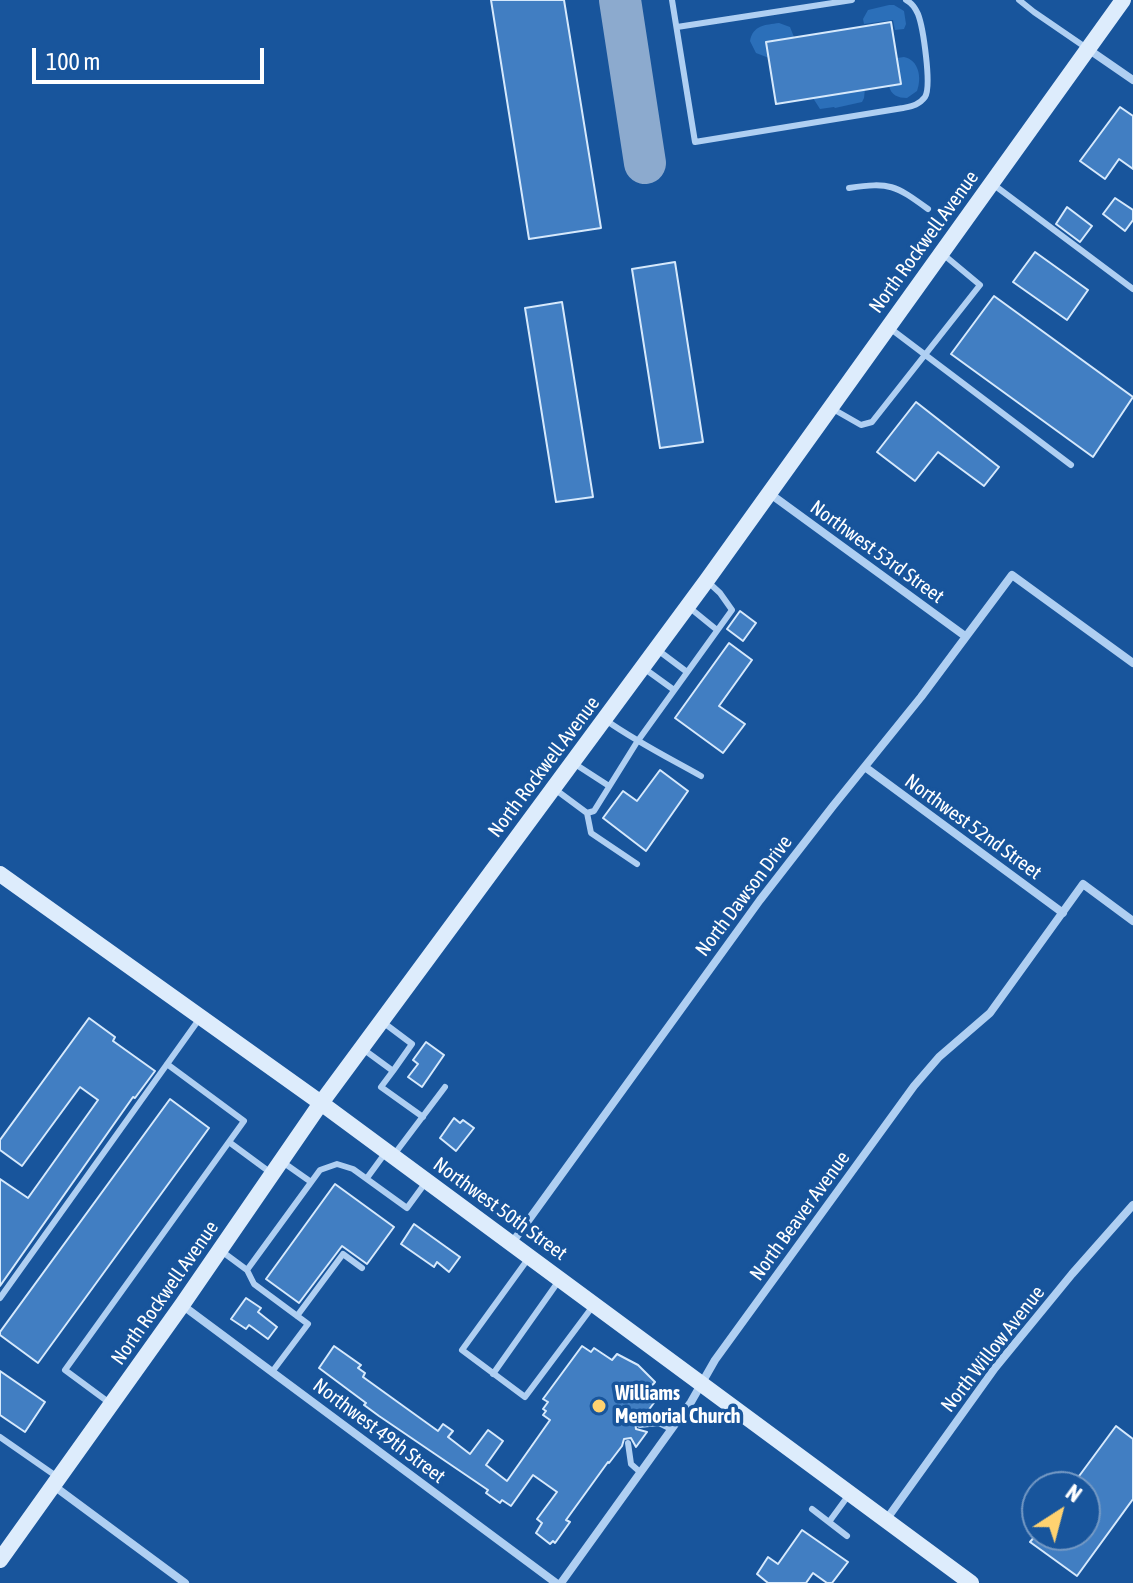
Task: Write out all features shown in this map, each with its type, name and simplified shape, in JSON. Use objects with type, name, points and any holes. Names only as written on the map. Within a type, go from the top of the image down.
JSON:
[{"type":"main road","name":"North Rockwell Avenue","points":[[0,1560],[321,1103],[707,580],[1123,0]]},
{"type":"main road","name":"Northwest 50th Street","points":[[0,874],[390,1153],[971,1583]]},
{"type":"street","points":[[1088,49],[1133,80]]},
{"type":"street","name":"Northwest 53rd Street","points":[[769,493],[965,636]]},
{"type":"street","name":"North Dawson Drive","points":[[512,1244],[760,900],[947,664],[1012,575],[1133,663]]},
{"type":"street","name":"Northwest 52nd Street","points":[[865,767],[1063,913]]},
{"type":"street","name":"North Beaver Avenue","points":[[558,1583],[914,1086],[939,1057],[990,1013],[1083,884],[1133,921]]},
{"type":"street","name":"North Willow Avenue","points":[[886,1520],[995,1368],[1133,1205]]},
{"type":"street","name":"Northwest 49th Street","points":[[182,1305],[558,1583]]},
{"type":"street","points":[[56,1482],[185,1583]]},
{"type":"lane","points":[[672,0],[695,142],[918,104],[927,94],[929,82],[919,17],[912,3],[906,0]]},
{"type":"lane","points":[[677,27],[852,0]]},
{"type":"lane","points":[[1019,0],[1088,49]]},
{"type":"lane","points":[[991,183],[1133,289]]},
{"type":"lane","points":[[849,188],[884,184],[906,193],[928,209]]},
{"type":"lane","points":[[830,407],[861,425],[872,422],[980,285],[941,253]]},
{"type":"lane","points":[[888,327],[1071,465]]},
{"type":"lane","points":[[587,813],[594,811],[637,742],[732,610],[707,580]]},
{"type":"lane","points":[[688,606],[717,630]]},
{"type":"lane","points":[[656,649],[687,672]]},
{"type":"lane","points":[[643,667],[674,690]]},
{"type":"lane","points":[[604,719],[637,742],[701,776]]},
{"type":"lane","points":[[572,762],[609,786]]},
{"type":"lane","points":[[553,788],[587,813],[591,833],[637,864]]},
{"type":"lane","points":[[0,1298],[200,1018]]},
{"type":"lane","points":[[381,1021],[412,1044],[381,1087],[423,1117]]},
{"type":"lane","points":[[361,1048],[393,1071]]},
{"type":"lane","points":[[111,1405],[65,1370],[244,1121],[167,1064]]},
{"type":"lane","points":[[367,1178],[423,1117],[445,1087]]},
{"type":"lane","points":[[229,1142],[311,1182]]},
{"type":"lane","points":[[247,1270],[320,1170],[337,1164],[353,1169],[407,1208],[427,1181]]},
{"type":"lane","points":[[220,1250],[247,1270],[254,1284],[308,1324],[272,1372]]},
{"type":"lane","points":[[297,1316],[343,1254],[362,1268]]},
{"type":"lane","points":[[530,1257],[462,1350],[525,1397],[595,1303]]},
{"type":"lane","points":[[493,1374],[561,1279]]},
{"type":"lane","points":[[640,1425],[659,1423],[671,1429]]},
{"type":"lane","points":[[0,1437],[56,1482]]},
{"type":"lane","points":[[628,1443],[631,1464],[640,1472]]},
{"type":"lane","points":[[829,1522],[850,1493]]},
{"type":"lane","points":[[812,1509],[847,1536]]},
{"type":"shaded area","points":[[889,5],[904,11],[904,29],[895,30],[893,20],[864,24],[868,10]]},
{"type":"shaded area","points":[[779,23],[790,27],[794,37],[766,42],[769,58],[756,53],[750,41],[754,32],[760,27]]},
{"type":"shaded area","points":[[904,57],[913,62],[919,75],[917,91],[907,98],[895,95],[889,86],[901,84],[897,58]]},
{"type":"shaded area","points":[[865,89],[862,102],[835,108],[820,109],[813,98]]},
{"type":"building","points":[[491,0],[564,0],[601,228],[529,239]]},
{"type":"building","points":[[891,22],[901,84],[776,104],[766,42]]},
{"type":"building","points":[[1120,107],[1133,116],[1133,169],[1119,159],[1105,179],[1080,161]]},
{"type":"building","points":[[1115,198],[1133,210],[1133,220],[1125,231],[1103,214]]},
{"type":"building","points":[[1067,207],[1092,226],[1080,242],[1056,224]]},
{"type":"building","points":[[1035,252],[1088,290],[1067,320],[1013,282]]},
{"type":"building","points":[[675,262],[703,442],[660,448],[632,269]]},
{"type":"building","points":[[994,296],[1133,397],[1093,457],[951,354]]},
{"type":"building","points":[[562,302],[593,497],[556,502],[525,308]]},
{"type":"building","points":[[916,402],[999,467],[984,486],[938,452],[915,481],[877,452]]},
{"type":"building","points":[[740,611],[756,623],[743,641],[727,629]]},
{"type":"building","points":[[729,643],[752,660],[719,706],[745,724],[723,753],[675,718]]},
{"type":"building","points":[[660,770],[688,791],[646,851],[603,818],[623,791],[637,801]]},
{"type":"building","points":[[89,1018],[115,1037],[113,1041],[155,1071],[133,1097],[0,1286],[0,1179],[28,1198],[98,1100],[80,1087],[22,1166],[0,1150],[0,1140]]},
{"type":"building","points":[[426,1042],[444,1055],[422,1087],[408,1077],[418,1064],[413,1060]]},
{"type":"building","points":[[170,1099],[209,1128],[38,1363],[0,1332]]},
{"type":"building","points":[[454,1118],[474,1128],[456,1151],[440,1138]]},
{"type":"building","points":[[335,1184],[394,1227],[367,1264],[342,1246],[299,1303],[266,1279]]},
{"type":"building","points":[[414,1224],[460,1257],[449,1272],[437,1262],[434,1267],[401,1244]]},
{"type":"building","points":[[246,1298],[261,1308],[258,1312],[277,1327],[268,1339],[249,1325],[246,1329],[231,1319]]},
{"type":"building","points":[[334,1346],[361,1365],[358,1368],[365,1373],[363,1377],[438,1431],[443,1424],[453,1431],[448,1437],[470,1454],[488,1430],[503,1441],[486,1465],[507,1481],[550,1420],[543,1415],[548,1402],[543,1399],[582,1346],[591,1352],[594,1348],[612,1360],[617,1354],[638,1365],[655,1382],[650,1388],[659,1396],[642,1419],[635,1422],[636,1429],[647,1432],[636,1447],[631,1438],[624,1439],[622,1446],[566,1520],[570,1522],[555,1543],[550,1544],[536,1533],[542,1523],[537,1519],[557,1492],[533,1475],[511,1506],[502,1500],[500,1503],[486,1493],[488,1490],[379,1416],[319,1368]]},
{"type":"building","points":[[0,1371],[45,1402],[25,1432],[0,1415]]},
{"type":"building","points":[[1116,1426],[1133,1439],[1133,1499],[1101,1543],[1101,1471],[1083,1471]]},
{"type":"building","points":[[802,1530],[848,1562],[832,1583],[813,1573],[806,1583],[768,1583],[757,1574],[768,1557],[778,1564]]},
{"type":"building","points":[[1042,1551],[1095,1551],[1077,1576]]},
{"type":"taxiway","points":[[620,0],[645,163]]},
{"type":"place","name":"Williams Memorial Church","points":[[599,1406]]}]
